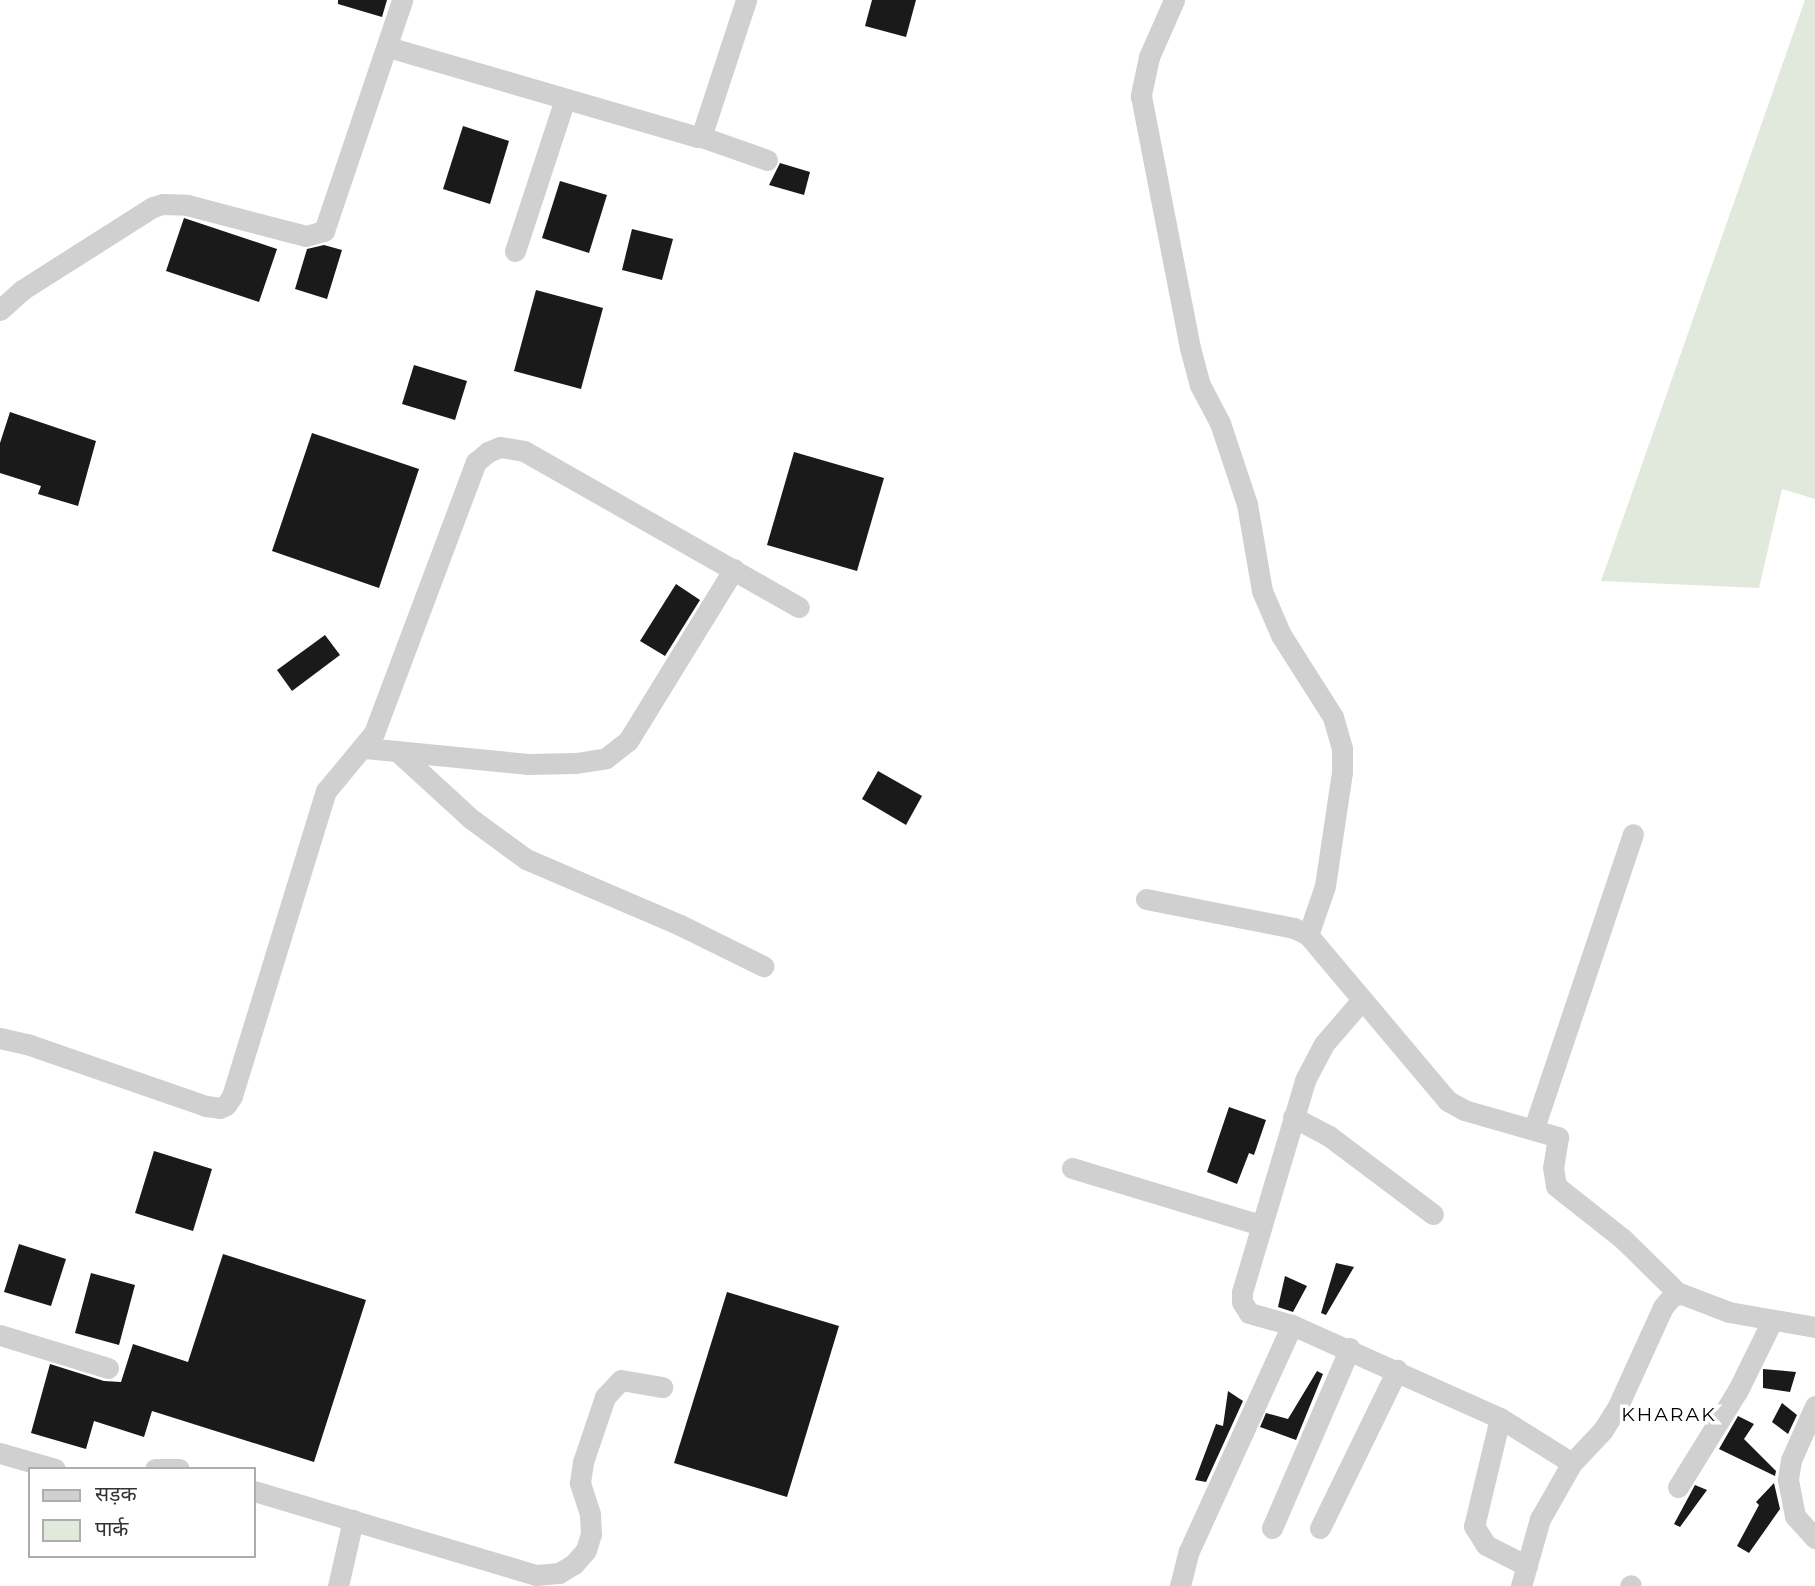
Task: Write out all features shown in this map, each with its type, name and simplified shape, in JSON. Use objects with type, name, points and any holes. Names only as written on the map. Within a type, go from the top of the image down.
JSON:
[{"type":"street","points":[[0,310],[22,290],[153,207],[163,204],[187,205],[306,236],[320,234],[328,226],[402,0]]},
{"type":"street","points":[[699,136],[746,0]]},
{"type":"street","points":[[1174,0],[1149,57],[1142,96],[1190,348],[1200,385],[1224,434],[1247,504],[1262,590],[1281,635],[1333,717],[1342,748],[1342,772],[1335,802],[1328,873],[1308,934]]},
{"type":"street","points":[[388,47],[688,136],[699,136],[767,160]]},
{"type":"street","points":[[515,251],[565,99]]},
{"type":"street","points":[[0,1038],[27,1044],[206,1106],[220,1108],[226,1105],[232,1096],[326,791],[337,775],[365,748],[387,706],[476,461],[494,449],[511,447],[524,451],[799,607]]},
{"type":"street","points":[[365,748],[528,764],[576,763],[606,758],[628,741],[734,569]]},
{"type":"street","points":[[397,751],[480,826],[526,859],[680,925],[763,966]]},
{"type":"street","points":[[1534,1128],[1633,834]]},
{"type":"street","points":[[1146,899],[1294,928],[1308,934],[1361,1001],[1448,1101],[1472,1113],[1534,1128],[1558,1138],[1552,1174],[1560,1192],[1623,1239],[1678,1293],[1729,1312],[1815,1327]]},
{"type":"street","points":[[1361,1001],[1324,1044],[1306,1080],[1261,1225],[1242,1302],[1249,1313],[1292,1325],[1350,1348],[1500,1418],[1572,1463]]},
{"type":"street","points":[[1293,1117],[1329,1136],[1433,1214]]},
{"type":"street","points":[[1072,1168],[1261,1225]]},
{"type":"street","points":[[1500,1418],[1474,1526],[1486,1545],[1524,1576],[1540,1519],[1572,1463],[1609,1421],[1626,1392],[1663,1307],[1678,1293]]},
{"type":"street","points":[[1678,1487],[1738,1390],[1772,1321]]},
{"type":"street","points":[[1180,1586],[1189,1551],[1292,1325]]},
{"type":"street","points":[[0,1335],[108,1368]]},
{"type":"street","points":[[1272,1528],[1350,1348]]},
{"type":"street","points":[[1320,1528],[1397,1370]]},
{"type":"street","points":[[256,1492],[536,1574],[559,1573],[574,1564],[586,1550],[592,1534],[590,1514],[580,1483],[583,1462],[605,1397],[621,1380],[662,1387]]},
{"type":"street","points":[[1815,1406],[1791,1460],[1788,1480],[1795,1516],[1815,1538]]},
{"type":"street","points":[[0,1453],[48,1467]]},
{"type":"street","points":[[338,1586],[353,1520]]},
{"type":"green space","points":[[1805,0],[1815,0],[1815,499],[1782,489],[1759,588],[1601,581]]},
{"type":"building","points":[[338,0],[387,0],[382,17],[338,4]]},
{"type":"building","points":[[872,0],[916,0],[906,37],[865,26]]},
{"type":"building","points":[[463,126],[509,141],[490,204],[443,189]]},
{"type":"building","points":[[780,163],[810,172],[804,195],[769,185]]},
{"type":"building","points":[[560,181],[607,195],[589,253],[542,238]]},
{"type":"building","points":[[184,218],[277,249],[259,302],[166,271]]},
{"type":"building","points":[[632,229],[673,239],[662,280],[622,270]]},
{"type":"building","points":[[324,245],[342,250],[327,299],[295,289],[307,249]]},
{"type":"building","points":[[536,290],[603,308],[581,389],[514,371]]},
{"type":"building","points":[[414,365],[467,381],[455,420],[402,404]]},
{"type":"building","points":[[10,412],[96,441],[78,506],[38,494],[41,486],[0,473],[0,443]]},
{"type":"building","points":[[312,433],[419,469],[379,588],[272,551]]},
{"type":"building","points":[[794,452],[884,478],[857,571],[767,545]]},
{"type":"building","points":[[676,584],[700,600],[665,656],[640,641]]},
{"type":"building","points":[[325,635],[340,655],[292,691],[277,670]]},
{"type":"building","points":[[878,771],[922,796],[906,825],[862,799]]},
{"type":"building","points":[[1229,1107],[1266,1120],[1254,1155],[1249,1153],[1237,1184],[1207,1172]]},
{"type":"building","points":[[154,1151],[212,1169],[193,1231],[135,1213]]},
{"type":"building","points":[[19,1244],[66,1259],[51,1306],[4,1292]]},
{"type":"building","points":[[223,1254],[366,1300],[314,1462],[152,1411],[144,1437],[94,1421],[86,1449],[31,1433],[50,1364],[104,1381],[121,1382],[133,1344],[188,1362]]},
{"type":"building","points":[[1336,1263],[1354,1267],[1326,1315],[1321,1313]]},
{"type":"building","points":[[91,1273],[135,1285],[119,1345],[75,1333]]},
{"type":"building","points":[[1285,1276],[1307,1286],[1293,1312],[1278,1307]]},
{"type":"building","points":[[727,1292],[839,1326],[787,1497],[674,1463]]},
{"type":"building","points":[[1763,1369],[1796,1372],[1790,1392],[1763,1388]]},
{"type":"building","points":[[1317,1371],[1323,1374],[1296,1440],[1260,1427],[1266,1413],[1288,1419]]},
{"type":"building","points":[[1228,1391],[1243,1401],[1206,1482],[1195,1480],[1216,1424],[1223,1426]]},
{"type":"building","points":[[1782,1403],[1797,1415],[1788,1434],[1772,1422]]},
{"type":"building","points":[[1738,1416],[1754,1424],[1744,1439],[1776,1471],[1775,1476],[1719,1449]]},
{"type":"building","points":[[1774,1483],[1780,1509],[1749,1553],[1737,1546],[1759,1505],[1756,1502]]},
{"type":"building","points":[[1695,1485],[1707,1490],[1680,1527],[1674,1524]]},
{"type":"district","name":"KHARAK","points":[[1669,1415]]}]
